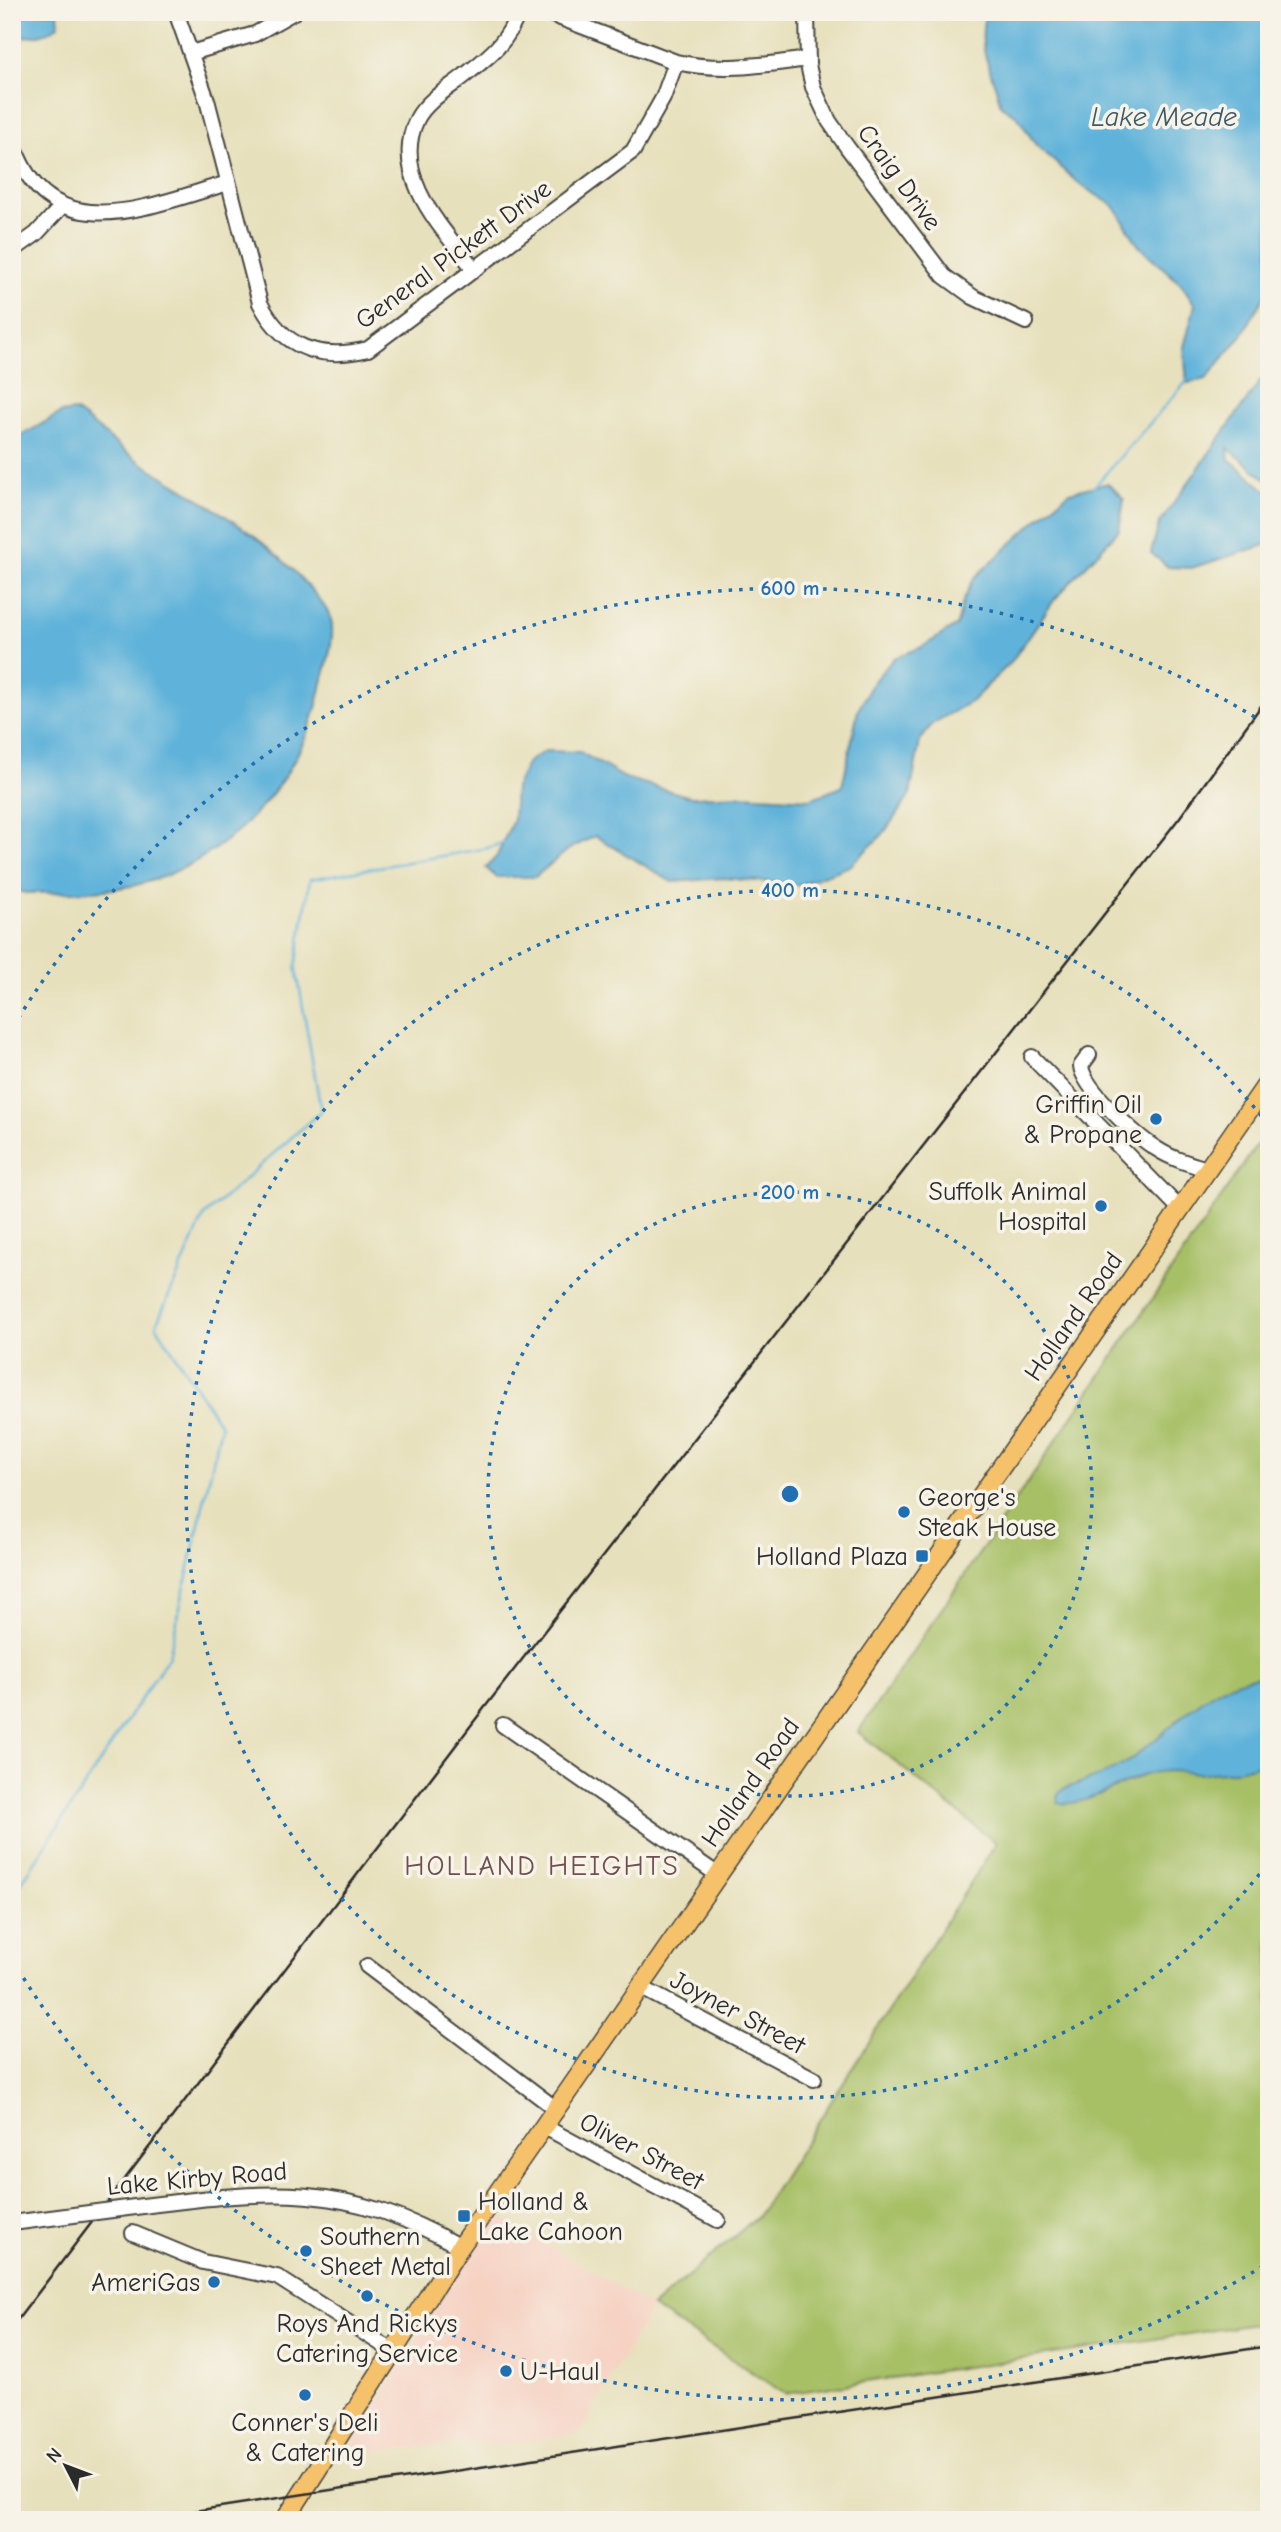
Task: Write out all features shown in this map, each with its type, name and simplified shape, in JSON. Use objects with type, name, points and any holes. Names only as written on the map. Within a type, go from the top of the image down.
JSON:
[{"type":"main road","name":"Holland Road","points":[[285,2520],[391,2350],[460,2247],[1269,1081]]},
{"type":"street","name":"General Pickett Drive","points":[[176,12],[191,53],[260,303],[272,326],[304,347],[323,354],[368,349],[633,151],[663,98],[676,62]]},
{"type":"street","points":[[191,53],[254,34],[294,12]]},
{"type":"street","points":[[474,270],[430,212],[417,188],[409,153],[417,118],[436,97],[501,44],[518,12]]},
{"type":"street","points":[[545,12],[676,62],[732,69],[808,59]]},
{"type":"street","name":"Craig Drive","points":[[807,12],[808,59],[813,87],[829,121],[933,262],[957,288],[1026,322]]},
{"type":"street","points":[[12,140],[31,179],[62,206],[91,214],[114,214],[228,183]]},
{"type":"street","points":[[12,251],[36,234],[62,206]]},
{"type":"street","points":[[1089,1055],[1081,1066],[1083,1077],[1122,1118],[1156,1148],[1207,1169]]},
{"type":"street","points":[[1032,1056],[1179,1209]]},
{"type":"street","points":[[503,1725],[718,1875]]},
{"type":"street","points":[[367,1966],[426,2008],[555,2109]]},
{"type":"street","name":"Joyner Street","points":[[640,1987],[814,2079]]},
{"type":"street","name":"Oliver Street","points":[[543,2126],[718,2220]]},
{"type":"street","name":"Lake Kirby Road","points":[[12,2223],[255,2193],[313,2194],[378,2208],[428,2228],[460,2247]]},
{"type":"street","points":[[133,2233],[203,2262],[277,2277],[391,2350]]},
{"type":"shaded area","name":"U-Haul","points":[[494,2213],[652,2307],[579,2434],[495,2445],[473,2441],[345,2455]]},
{"type":"green space","points":[[1269,1127],[1269,2322],[785,2394],[652,2307],[758,2216],[996,1843],[858,1732]]},
{"type":"water","points":[[12,12],[58,12],[59,24],[43,34],[12,38]]},
{"type":"water","name":"Lake Meade","points":[[986,12],[1269,12],[1269,288],[1242,335],[1206,379],[1187,383],[1184,347],[1195,305],[1182,285],[1139,246],[1114,206],[1079,184],[1036,145],[1017,116],[1001,106],[984,49],[983,25]]},
{"type":"water","points":[[1269,369],[1269,482],[1228,448],[1229,459],[1269,493],[1269,544],[1191,568],[1168,567],[1151,553],[1159,524]]},
{"type":"water","points":[[75,411],[137,460],[226,516],[268,547],[324,605],[331,619],[332,637],[320,692],[296,757],[255,814],[229,838],[200,859],[169,874],[136,885],[95,891],[25,893],[12,889],[12,441],[61,413]]},
{"type":"water","points":[[1108,483],[1124,499],[1119,530],[1055,599],[1011,662],[972,701],[932,724],[920,741],[910,795],[883,834],[850,866],[798,885],[723,878],[672,882],[595,836],[569,849],[535,877],[496,877],[486,868],[497,856],[513,820],[515,788],[528,762],[545,751],[580,752],[625,778],[691,797],[741,795],[810,799],[842,787],[858,710],[873,682],[894,658],[922,647],[957,625],[963,601],[974,578],[1070,492]]},
{"type":"water","points":[[1261,1676],[1269,1679],[1269,1761],[1225,1772],[1153,1773],[1088,1799],[1058,1802],[1057,1796],[1062,1790],[1120,1767],[1206,1697],[1241,1680]]},
{"type":"waterway","points":[[1093,488],[1188,380]]},
{"type":"waterway","points":[[12,1897],[169,1656],[221,1426],[156,1325],[204,1216],[321,1111],[296,967],[310,879],[488,848],[505,842]]},
{"type":"railway","points":[[12,2327],[485,1707],[1180,817],[1269,695]]},
{"type":"railway","points":[[136,2520],[1269,2346]]},
{"type":"place","name":"Griffin Oil & Propane","points":[[1156,1119]]},
{"type":"place","name":"Suffolk Animal Hospital","points":[[1101,1206]]},
{"type":"place","name":"George's Steak House","points":[[904,1512]]},
{"type":"place","name":"Holland Plaza","points":[[922,1556]]},
{"type":"place","name":"Holland & Lake Cahoon","points":[[464,2216]]},
{"type":"place","name":"Southern Sheet Metal","points":[[306,2251]]},
{"type":"place","name":"AmeriGas","points":[[214,2282]]},
{"type":"place","name":"Roys And Rickys Catering Service","points":[[367,2296]]},
{"type":"place","name":"U-Haul","points":[[506,2371]]},
{"type":"place","name":"Conner's Deli & Catering","points":[[305,2395]]},
{"type":"district","name":"HOLLAND HEIGHTS","points":[[542,1865]]}]
